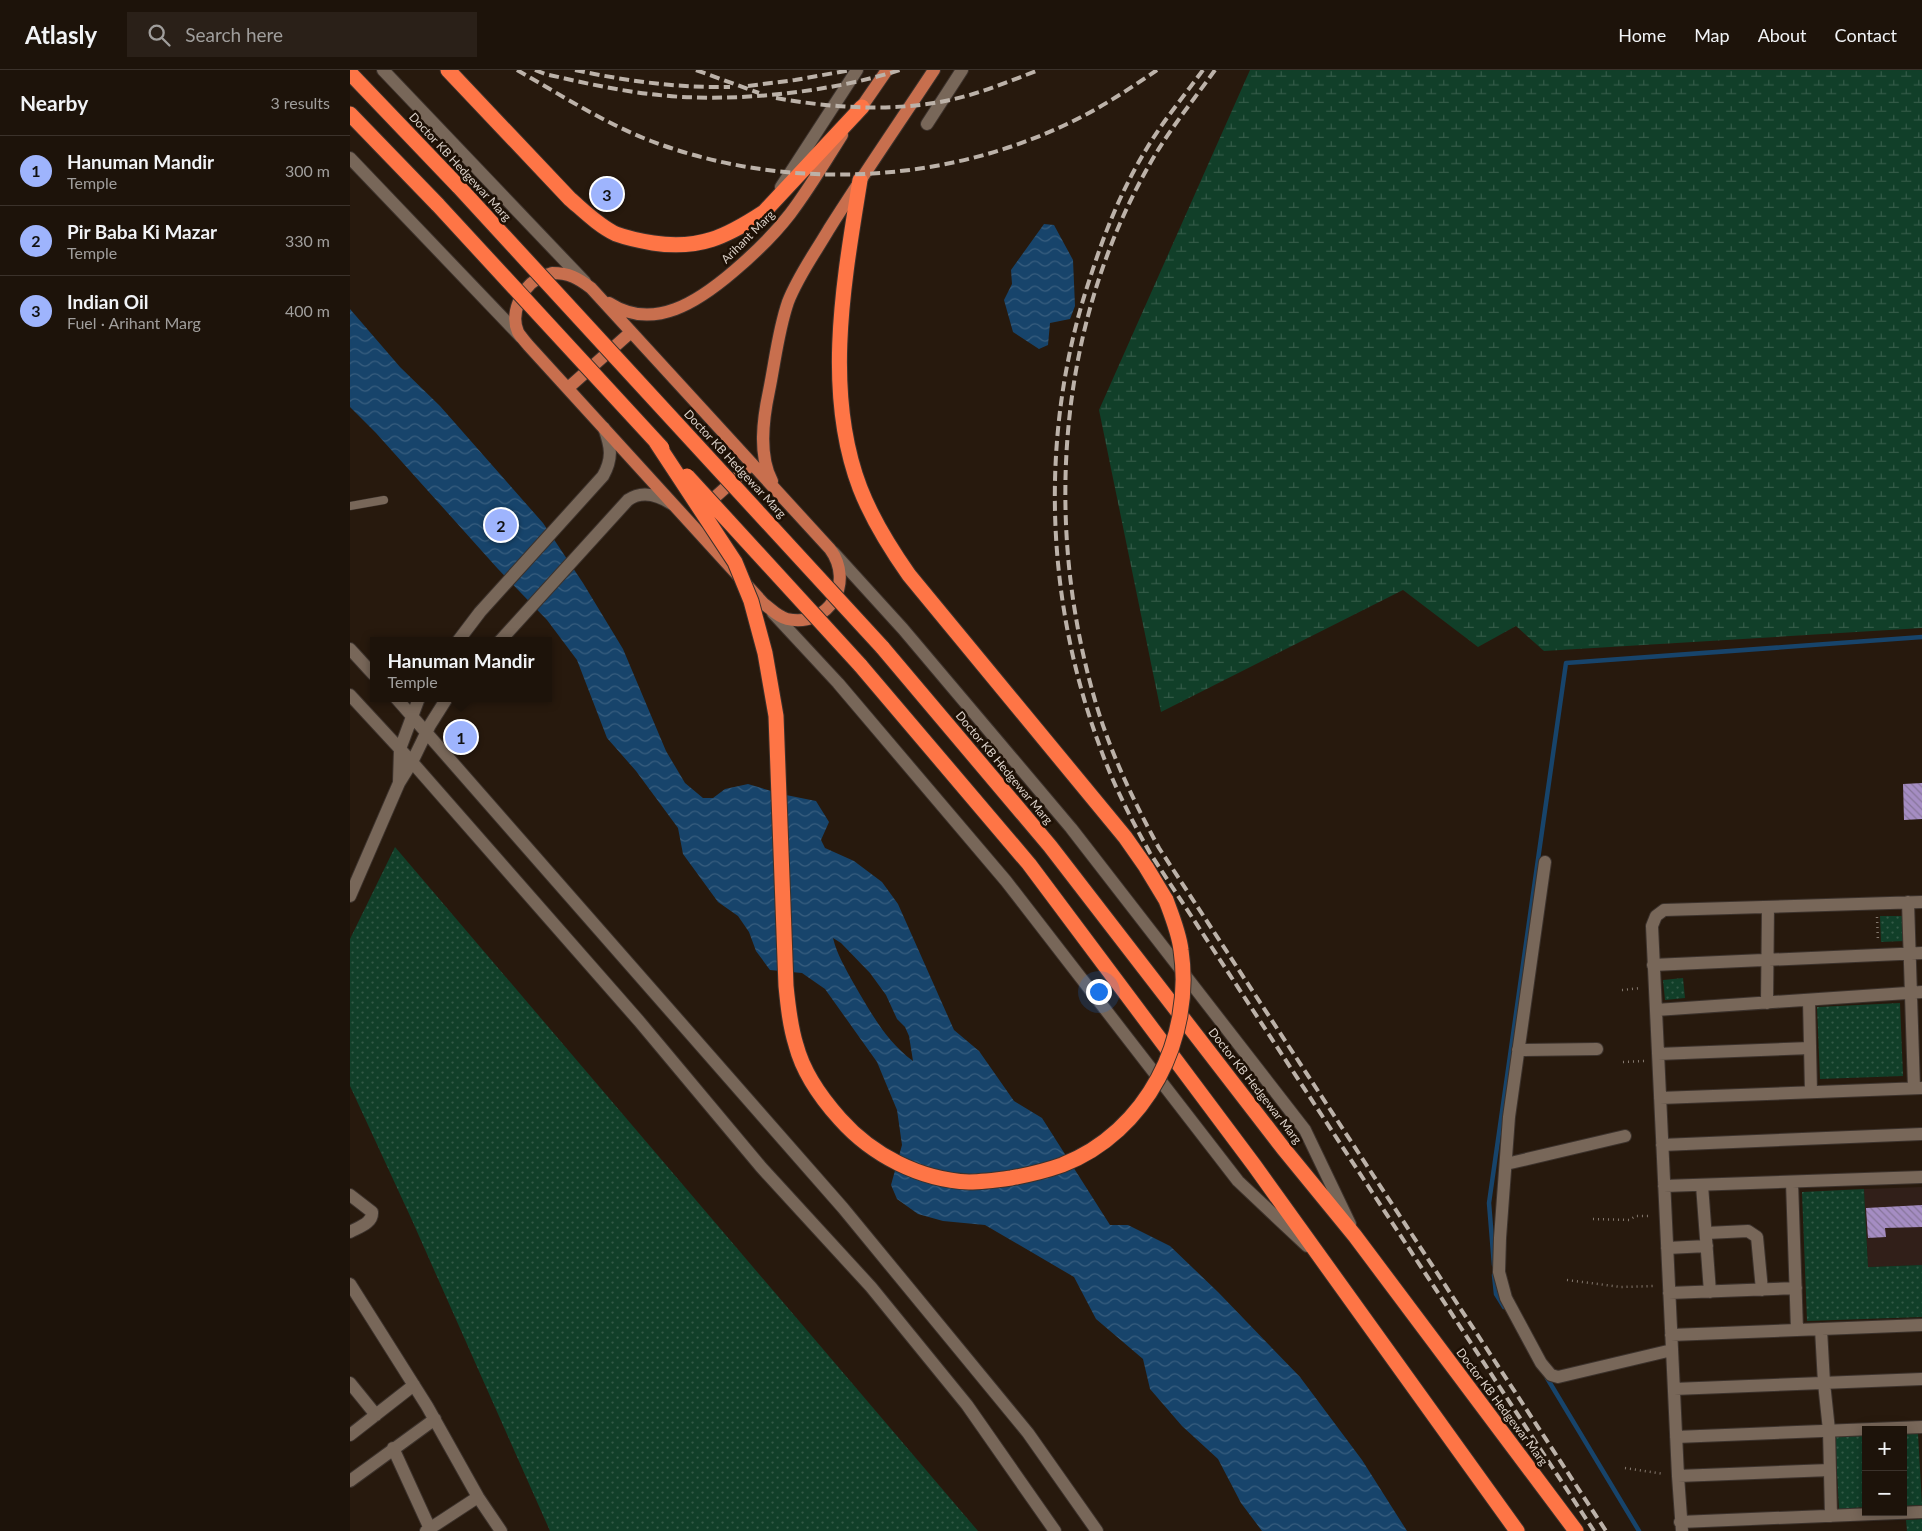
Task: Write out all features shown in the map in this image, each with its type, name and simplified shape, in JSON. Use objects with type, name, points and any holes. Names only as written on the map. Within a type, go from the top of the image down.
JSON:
[{"type":"highway","points":[[448,70],[570,199],[590,217],[615,233],[643,242],[667,245],[692,245],[719,238],[745,225],[764,212],[862,107]]},
{"type":"highway","name":"Doctor KB Hedgewar Marg","points":[[350,73],[459,187],[882,647],[1050,846],[1283,1148],[1355,1236],[1576,1531]]},
{"type":"highway","points":[[350,114],[438,205],[860,665],[1029,864],[1254,1165],[1518,1531]]},
{"type":"highway","points":[[656,442],[735,562],[751,602],[765,652],[776,716],[786,986],[796,1046],[811,1079],[832,1110],[854,1135],[886,1158],[940,1177],[969,1182],[999,1180],[1037,1173],[1082,1155],[1116,1131],[1139,1107],[1161,1074],[1173,1047],[1182,1011],[1181,948],[1166,900],[1146,866],[1125,837],[909,575],[887,542],[860,488],[846,439],[840,390],[841,335],[849,250],[860,180]]},
{"type":"main road","name":"Arihant Marg","points":[[594,291],[620,310],[633,314],[648,315],[676,310],[692,303],[715,288],[771,237],[790,213],[887,70]]},
{"type":"main road","points":[[782,496],[770,479],[765,462],[763,442],[764,416],[788,302],[800,276],[860,180],[934,70]]},
{"type":"main road","points":[[567,273],[579,279],[594,291],[838,559],[841,572],[840,587],[834,599],[825,610],[814,617],[800,620],[786,619],[764,604],[518,332],[516,317],[518,302],[526,288],[538,279],[552,274],[567,273]]},
{"type":"main road","points":[[568,388],[631,332]]},
{"type":"main road","points":[[689,520],[752,464]]},
{"type":"street","points":[[383,70],[594,291]]},
{"type":"street","points":[[764,212],[857,70]]},
{"type":"street","points":[[927,124],[962,70]]},
{"type":"street","points":[[350,158],[528,345]]},
{"type":"street","points":[[461,637],[480,612],[591,490],[609,464],[609,442],[604,427]]},
{"type":"street","points":[[504,637],[634,495],[657,496],[677,508]]},
{"type":"street","points":[[830,549],[903,629],[1071,828],[1305,1130],[1355,1236]]},
{"type":"street","points":[[764,604],[838,683],[1006,881],[1238,1181],[1327,1265]]},
{"type":"street","points":[[350,649],[370,670]]},
{"type":"street","points":[[350,696],[412,762],[639,1020],[761,1167],[871,1287],[967,1406],[1055,1531]]},
{"type":"street","points":[[400,702],[842,1208],[1028,1433],[1097,1531]]},
{"type":"street","points":[[399,783],[400,749],[418,702]]},
{"type":"street","points":[[350,896],[399,783],[412,762],[426,731],[444,702]]},
{"type":"street","points":[[1545,862],[1509,1117],[1500,1238],[1500,1272],[1506,1298],[1546,1371],[1551,1375],[1558,1377],[1672,1350]]},
{"type":"street","points":[[1660,1098],[1918,1088],[1916,953],[1908,902]]},
{"type":"street","points":[[1922,902],[1664,910],[1656,916],[1652,926],[1681,1526],[1922,1512]]},
{"type":"street","points":[[1766,1003],[1768,907]]},
{"type":"street","points":[[1653,965],[1916,953]]},
{"type":"street","points":[[1656,1010],[1916,992]]},
{"type":"street","points":[[1809,1000],[1812,1092]]},
{"type":"street","points":[[1658,1058],[1810,1048]]},
{"type":"street","points":[[1518,1050],[1597,1049]]},
{"type":"street","points":[[1662,1146],[1922,1134]]},
{"type":"street","points":[[1506,1164],[1625,1136]]},
{"type":"street","points":[[1664,1186],[1922,1177]]},
{"type":"street","points":[[1792,1182],[1797,1330]]},
{"type":"street","points":[[1702,1185],[1710,1292]]},
{"type":"street","points":[[350,1195],[372,1212],[370,1221],[350,1232]]},
{"type":"street","points":[[1706,1233],[1748,1231],[1757,1237],[1762,1290]]},
{"type":"street","points":[[1667,1248],[1707,1246]]},
{"type":"street","points":[[350,1284],[435,1419],[478,1497],[501,1531]]},
{"type":"street","points":[[1669,1289],[1710,1292],[1796,1288]]},
{"type":"street","points":[[1671,1335],[1922,1325]]},
{"type":"street","points":[[1821,1329],[1829,1430],[1832,1516]]},
{"type":"street","points":[[1674,1389],[1922,1379]]},
{"type":"street","points":[[350,1383],[376,1415]]},
{"type":"street","points":[[350,1435],[414,1385]]},
{"type":"street","points":[[350,1481],[435,1419]]},
{"type":"street","points":[[1676,1437],[1922,1427]]},
{"type":"street","points":[[393,1448],[429,1530],[478,1497]]},
{"type":"street","points":[[1678,1476],[1830,1470]]},
{"type":"lane","points":[[350,506],[384,500]]},
{"type":"path","points":[[1877,903],[1879,955]]},
{"type":"path","points":[[1622,990],[1655,987]]},
{"type":"path","points":[[1623,1062],[1658,1058]]},
{"type":"path","points":[[1593,1219],[1629,1220],[1636,1216],[1666,1216]]},
{"type":"path","points":[[1567,1280],[1621,1287],[1669,1289]]},
{"type":"path","points":[[1625,1468],[1678,1476]]},
{"type":"shaded area","points":[[1922,1187],[1922,1265],[1868,1267],[1864,1189]]},
{"type":"green space","points":[[1250,70],[1922,70],[1922,628],[1544,651],[1516,626],[1478,647],[1403,590],[1161,712],[1099,410]]},
{"type":"green space","points":[[395,847],[978,1531],[550,1531],[411,1218],[350,1086],[350,939]]},
{"type":"green space","points":[[1880,916],[1904,916],[1905,941],[1881,942]]},
{"type":"green space","points":[[1683,978],[1685,998],[1665,1000],[1663,980]]},
{"type":"green space","points":[[1900,1003],[1903,1076],[1820,1079],[1817,1007]]},
{"type":"green space","points":[[1864,1189],[1868,1267],[1922,1265],[1922,1317],[1807,1321],[1802,1192]]},
{"type":"green space","points":[[1907,1433],[1918,1433],[1922,1505],[1907,1506]]},
{"type":"green space","points":[[1862,1435],[1862,1507],[1839,1509],[1835,1436]]},
{"type":"green space","points":[[1922,1519],[1922,1531],[1907,1531],[1906,1520]]},
{"type":"water","points":[[1044,224],[1054,225],[1073,260],[1075,306],[1070,319],[1050,323],[1048,345],[1039,349],[1013,332],[1004,300],[1012,284],[1011,270]]},
{"type":"water","points":[[350,309],[400,367],[440,406],[543,523],[583,583],[623,649],[666,751],[685,783],[703,798],[713,798],[725,789],[748,784],[781,794],[816,801],[829,822],[821,840],[825,848],[854,861],[882,882],[898,904],[954,1030],[979,1051],[1014,1101],[1042,1118],[1110,1225],[1128,1225],[1170,1246],[1218,1292],[1300,1377],[1362,1460],[1407,1531],[1262,1531],[1241,1503],[1218,1459],[1182,1426],[1150,1389],[1143,1359],[1096,1319],[1074,1277],[985,1225],[943,1221],[918,1214],[897,1199],[891,1185],[902,1145],[897,1110],[877,1062],[825,989],[802,973],[770,970],[756,951],[749,932],[738,916],[718,902],[683,854],[678,828],[636,771],[607,738],[577,660],[547,620],[350,407]],"holes":[[[833,938],[841,943],[870,973],[886,995],[897,1019],[905,1027],[909,1036],[913,1061],[895,1045],[880,1026],[854,984],[842,962]]]},
{"type":"building","points":[[1922,783],[1922,819],[1904,820],[1903,784]]},
{"type":"building","points":[[1922,1205],[1922,1227],[1885,1228],[1886,1237],[1868,1238],[1866,1208]]},
{"type":"waterway","points":[[1494,1265],[1489,1203],[1566,663],[1922,637]]},
{"type":"waterway","points":[[1494,1275],[1496,1294],[1504,1307]]},
{"type":"waterway","points":[[1547,1378],[1639,1531]]},
{"type":"railway","points":[[517,70],[616,126],[651,141],[702,157],[754,168],[807,174],[860,174],[914,169],[967,159],[1018,144],[1067,124],[1090,112],[1157,70]]},
{"type":"railway","points":[[535,70],[584,83],[624,90],[680,97],[711,98],[744,97],[809,90],[841,85],[900,70]]},
{"type":"railway","points":[[575,70],[652,83],[730,87]]},
{"type":"railway","points":[[696,70],[759,93]]},
{"type":"railway","points":[[748,86],[851,70]]},
{"type":"railway","points":[[776,98],[847,107],[871,108],[919,105],[966,96],[1039,70]]},
{"type":"railway","points":[[1203,70],[1153,138],[1122,194],[1096,259],[1074,333],[1063,392],[1056,452],[1055,512],[1059,572],[1068,631],[1081,690],[1111,774],[1129,814],[1150,853],[1594,1531]]},
{"type":"railway","points":[[1215,70],[1155,155],[1122,219],[1097,285],[1079,354],[1069,425],[1065,496],[1069,567],[1080,638],[1097,707],[1124,779],[1159,848],[1606,1531]]},
{"type":"place","name":"Indian Oil","points":[[607,194]]},
{"type":"place","name":"Pir Baba Ki Mazar","points":[[501,525]]},
{"type":"place","name":"Hanuman Mandir","points":[[461,737]]}]
